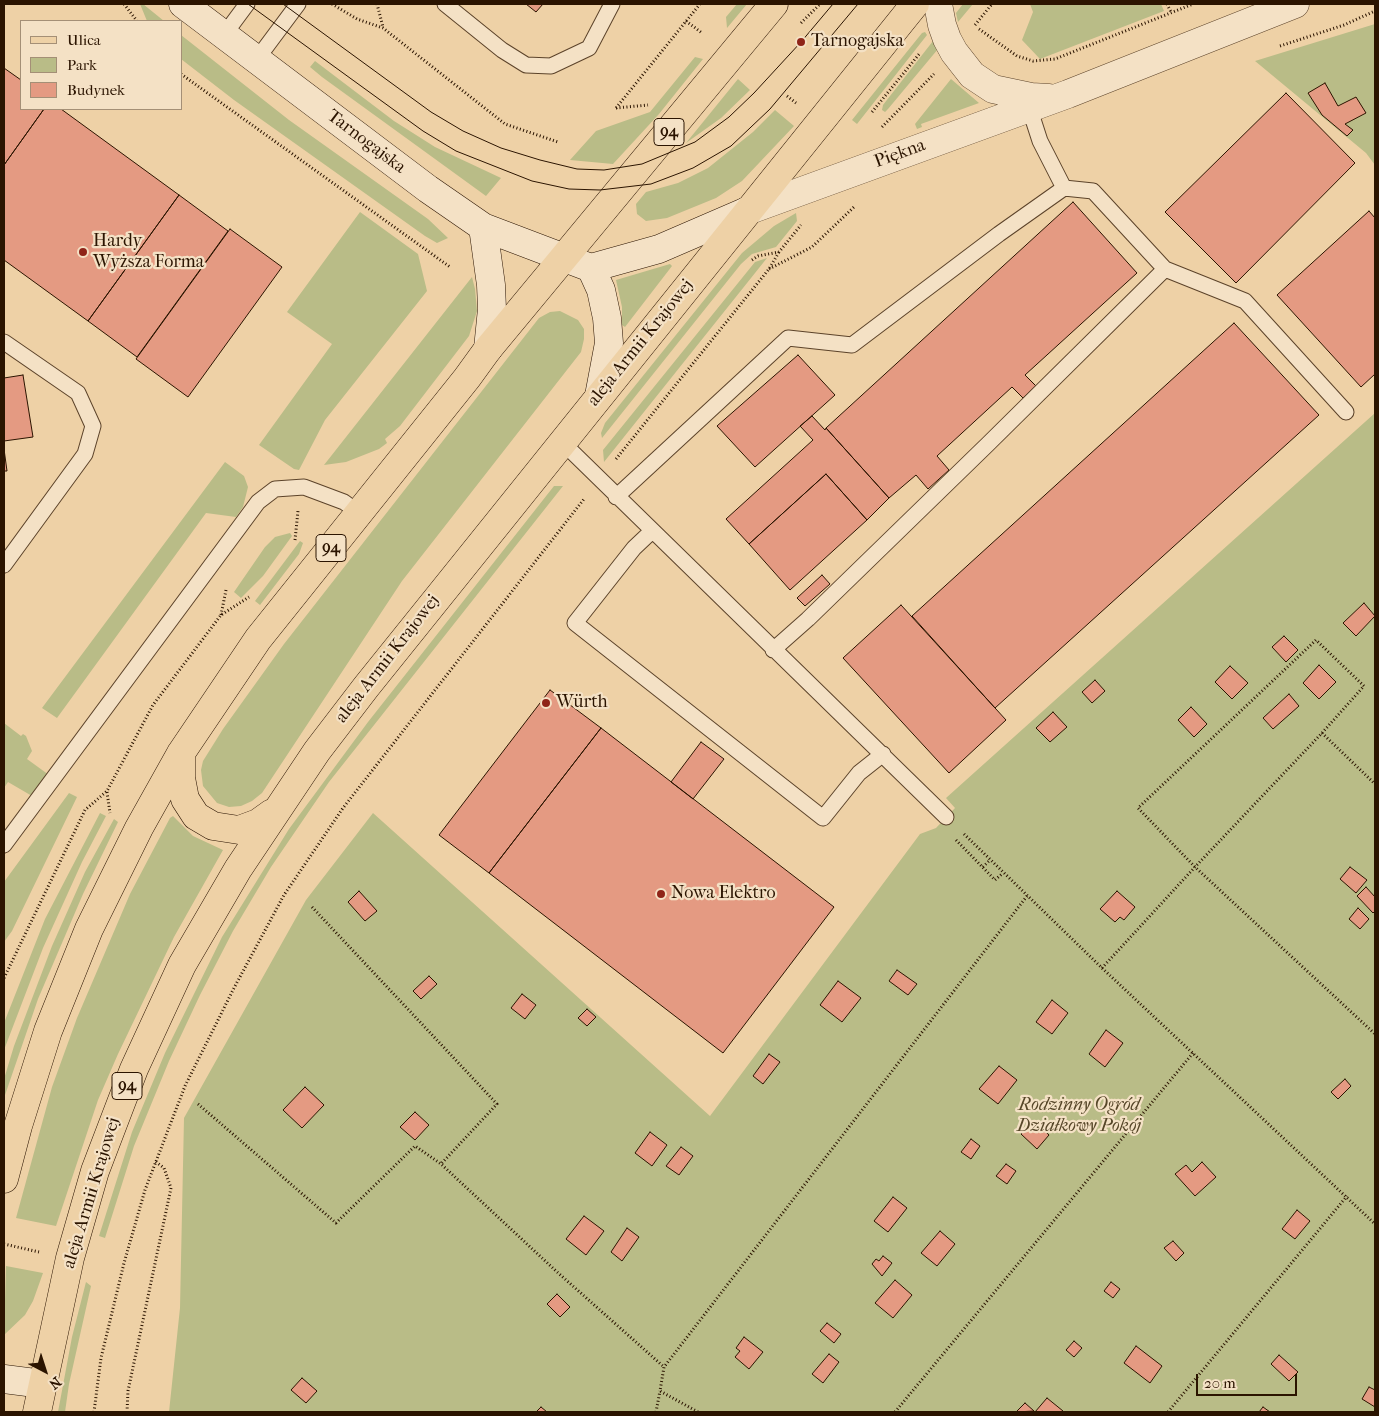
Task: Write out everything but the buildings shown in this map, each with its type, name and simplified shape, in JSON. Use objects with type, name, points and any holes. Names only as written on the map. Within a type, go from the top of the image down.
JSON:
[{"type":"main road","name":"94","points":[[4,1180],[18,1126],[48,1031],[89,929],[139,828],[181,753],[258,639],[562,257],[632,176],[774,4]]},
{"type":"main road","name":"aleja Armii Krajowej","points":[[38,1412],[78,1229],[95,1171],[134,1069],[182,965],[223,893],[274,812],[366,687],[915,4]]},
{"type":"main road","points":[[181,753],[181,778],[185,799],[196,816],[213,826],[239,830],[258,823],[274,812]]},
{"type":"street","name":"Tarnogajska","points":[[183,4],[428,190],[482,227],[590,268]]},
{"type":"street","name":"Piękna","points":[[938,4],[942,26],[954,52],[972,76],[994,88],[1032,97],[1041,103]]},
{"type":"street","name":"Piękna","points":[[590,268],[659,248],[747,211],[1041,103],[1295,4]]},
{"type":"street","points":[[482,227],[491,285],[492,309],[488,349]]},
{"type":"street","points":[[590,268],[601,290],[607,318],[609,343],[599,396]]},
{"type":"street","points":[[4,1379],[43,1384]]},
{"type":"lane","points":[[224,35],[246,4]]},
{"type":"lane","points":[[256,59],[298,4]]},
{"type":"lane","points":[[445,4],[502,50],[526,65],[551,66],[589,48],[612,4]]},
{"type":"lane","points":[[1041,103],[1040,141],[1064,188]]},
{"type":"lane","points":[[616,497],[788,338],[852,345],[999,234],[1064,188],[1093,190],[1165,269],[1245,301],[1346,412]]},
{"type":"lane","points":[[773,650],[808,619],[974,458],[1165,269]]},
{"type":"lane","points":[[4,342],[78,393],[94,426],[85,454],[4,565]]},
{"type":"lane","points":[[562,442],[616,497],[946,817]]},
{"type":"lane","points":[[4,845],[258,502],[275,489],[304,487],[344,502],[359,513]]},
{"type":"lane","points":[[652,531],[634,548],[575,623],[823,818],[859,773],[882,754]]},
{"type":"path","points":[[124,4],[136,20]]},
{"type":"path","points":[[332,4],[357,19],[383,28],[505,124],[558,142]]},
{"type":"path","points":[[377,4],[383,28]]},
{"type":"path","points":[[653,100],[647,106],[616,108],[700,4]]},
{"type":"path","points":[[969,33],[992,4]]},
{"type":"path","points":[[1167,4],[1171,12]]},
{"type":"path","points":[[975,26],[1017,56],[1033,61],[1055,59],[1193,4]]},
{"type":"path","points":[[686,21],[702,33]]},
{"type":"path","points":[[866,119],[926,45]]},
{"type":"path","points":[[880,129],[938,69]]},
{"type":"path","points":[[182,75],[450,267]]},
{"type":"path","points":[[769,269],[812,248],[855,206]]},
{"type":"path","points":[[94,1412],[101,1358],[124,1263],[156,1161],[185,1086],[234,988],[284,896],[343,808],[530,566],[769,269],[779,252]]},
{"type":"path","points":[[291,546],[296,539],[298,506]]},
{"type":"path","points":[[4,978],[85,810],[107,791],[153,705],[221,615],[253,593]]},
{"type":"path","points":[[1102,968],[1195,867],[1322,733],[1364,686],[1316,640],[1138,808],[1195,867],[1375,1034]]},
{"type":"path","points":[[1322,733],[1375,784]]},
{"type":"path","points":[[946,817],[1102,968],[1375,1224]]},
{"type":"path","points":[[949,834],[995,880],[1003,873]]},
{"type":"path","points":[[982,867],[990,860]]},
{"type":"path","points":[[656,1412],[664,1367],[1027,896]]},
{"type":"path","points":[[312,907],[496,1104],[441,1164]]},
{"type":"path","points":[[895,1412],[1192,1053]]},
{"type":"path","points":[[198,1104],[336,1222],[415,1146],[441,1164],[556,1271],[664,1367]]},
{"type":"path","points":[[128,1412],[128,1391],[171,1188],[164,1168],[156,1161]]},
{"type":"path","points":[[1168,1412],[1347,1196]]},
{"type":"path","points":[[4,1244],[42,1252]]},
{"type":"path","points":[[660,1392],[698,1412]]},
{"type":"green space","points":[[140,4],[143,4],[163,20],[147,20]]},
{"type":"green space","points":[[737,4],[747,4],[727,28],[726,17]]},
{"type":"green space","points":[[963,4],[973,4],[958,22],[956,13]]},
{"type":"green space","points":[[1030,4],[1161,4],[1164,11],[1040,59],[1022,40],[1033,12]]},
{"type":"green space","points":[[1375,24],[1375,165],[1366,153],[1255,61]]},
{"type":"green space","points":[[925,32],[927,35],[857,124],[852,120],[922,33]]},
{"type":"green space","points":[[182,36],[289,120],[428,219],[448,238],[437,243],[425,236],[234,100],[182,60]]},
{"type":"green space","points":[[933,41],[938,49],[888,109],[885,112],[882,110],[883,105]]},
{"type":"green space","points":[[695,57],[703,59],[659,114],[613,164],[570,160],[596,131],[650,112]]},
{"type":"green space","points":[[315,61],[394,121],[435,147],[501,178],[486,196],[322,77],[310,67]]},
{"type":"green space","points":[[738,79],[750,90],[721,118],[686,143]]},
{"type":"green space","points":[[951,79],[979,103],[921,124],[922,127],[917,129],[915,124]]},
{"type":"green space","points":[[775,110],[794,126],[742,181],[716,198],[667,218],[646,221],[637,214],[636,204],[646,192],[678,183],[708,168],[753,132]]},
{"type":"green space","points":[[360,212],[418,254],[427,291],[325,420],[299,470],[294,469],[259,445],[332,344],[287,312]]},
{"type":"green space","points":[[796,213],[797,221],[776,247],[752,254],[741,264],[602,438],[601,433],[605,423],[742,253],[774,226]]},
{"type":"green space","points":[[767,258],[604,462],[603,450],[755,262]]},
{"type":"green space","points":[[670,264],[672,266],[625,327],[622,325],[622,307],[616,280]]},
{"type":"green space","points":[[472,277],[477,311],[469,336],[400,426],[385,439],[387,443],[379,449],[346,462],[324,465]]},
{"type":"green space","points":[[560,311],[578,320],[584,329],[581,352],[402,581],[262,793],[252,801],[241,806],[229,807],[217,803],[203,786],[201,770],[203,761],[223,729],[284,644],[539,318],[550,312]]},
{"type":"green space","name":"Rodzinny Ogród Działkowy Pokój","points":[[1375,413],[1375,1412],[169,1412],[180,1308],[184,1118],[306,900],[373,813],[710,1116],[920,834],[936,828],[955,808],[946,798]]},
{"type":"green space","points":[[225,462],[244,476],[248,487],[243,507],[236,517],[206,513],[57,718],[42,708]]},
{"type":"green space","points":[[554,486],[563,486],[329,782],[271,867],[233,931],[169,1061],[134,1146],[105,1238],[99,1236],[132,1132],[165,1053],[222,937],[289,829],[368,722]]},
{"type":"green space","points":[[290,533],[292,536],[263,576],[241,598],[234,592],[265,547],[275,537]]},
{"type":"green space","points":[[300,541],[303,543],[299,554],[260,605],[255,601]]},
{"type":"green space","points":[[4,723],[21,736],[23,734],[26,736],[32,751],[27,759],[49,775],[32,796],[8,782],[4,788]]},
{"type":"green space","points":[[69,793],[77,797],[12,931],[4,942],[4,882]]},
{"type":"green space","points":[[100,813],[106,816],[82,862],[43,948],[4,1050],[4,1023],[45,919]]},
{"type":"green space","points":[[173,816],[193,836],[223,850],[174,937],[118,1054],[98,1100],[56,1226],[16,1218],[52,1087],[77,1018],[130,894],[170,818]]},
{"type":"green space","points":[[114,819],[118,822],[83,894],[38,999],[4,1098],[4,1079],[14,1046],[52,946],[85,872]]},
{"type":"green space","points":[[6,1266],[43,1273],[33,1301],[25,1315],[4,1335]]},
{"type":"green space","points":[[86,1282],[91,1286],[69,1384],[65,1412],[58,1412],[72,1337]]},
{"type":"tram line","points":[[248,4],[423,131],[456,151],[532,181],[569,189],[600,190],[651,184],[693,168],[731,146],[770,109],[858,4]]},
{"type":"tram line","points":[[283,4],[431,112],[463,131],[501,148],[540,160],[577,169],[604,170],[642,164],[695,142],[729,117],[754,93],[833,4]]},
{"type":"place","name":"Tarnogajska","points":[[801,42]]},
{"type":"place","name":"Hardy Wyższa Forma","points":[[83,252]]},
{"type":"place","name":"Würth","points":[[546,703]]},
{"type":"place","name":"Nowa Elektro","points":[[661,894]]}]
